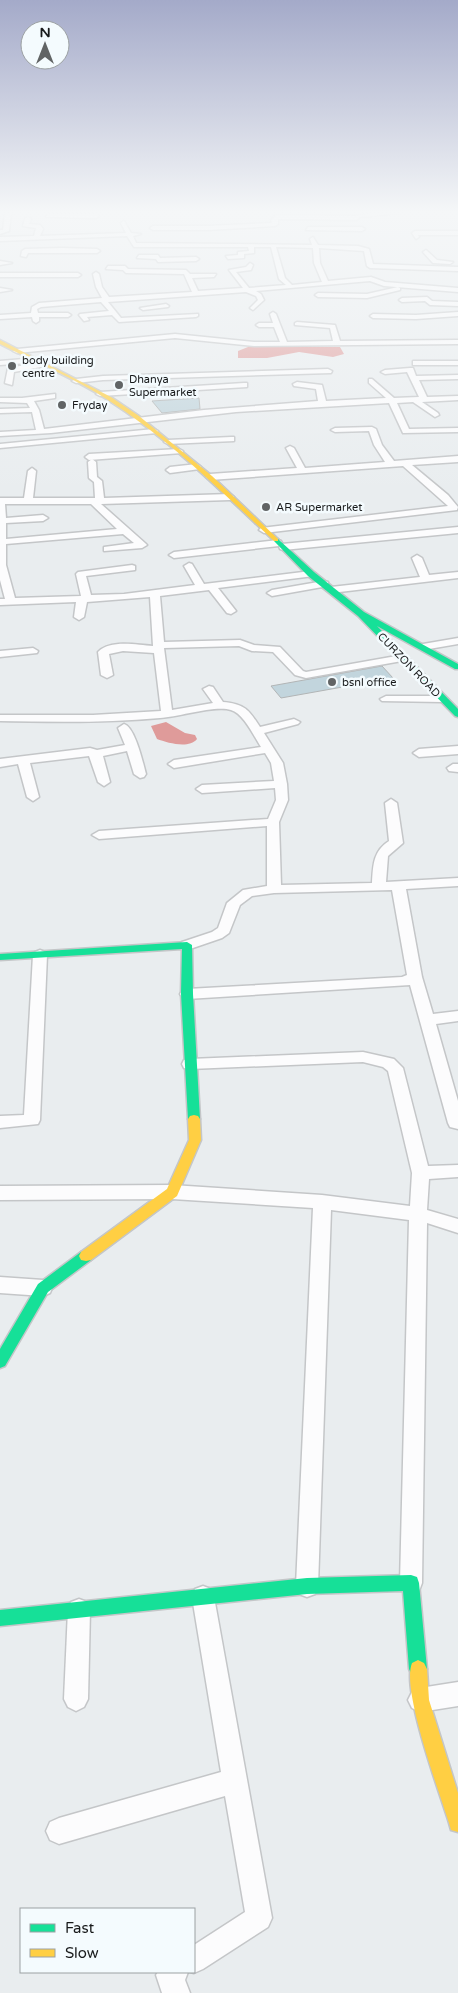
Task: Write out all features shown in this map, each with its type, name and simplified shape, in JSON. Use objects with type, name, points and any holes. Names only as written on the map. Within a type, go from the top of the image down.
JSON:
[{"type":"main road","points":[[6,346],[100,394],[140,420],[210,478],[311,574],[361,614],[458,667]]},
{"type":"main road","name":"CURZON ROAD","points":[[361,614],[458,714]]},
{"type":"main road","points":[[0,956],[187,945],[187,994],[195,1140],[172,1192],[42,1288],[0,1362]]},
{"type":"main road","points":[[0,1618],[307,1586],[412,1583],[420,1700],[449,1766],[458,1823]]},
{"type":"street","points":[[36,306],[34,308],[36,318]]},
{"type":"street","points":[[108,306],[119,320],[163,306]]},
{"type":"street","points":[[150,314],[164,306]]},
{"type":"street","points":[[169,306],[196,315]]},
{"type":"street","points":[[86,320],[82,315],[112,313]]},
{"type":"street","points":[[273,314],[284,344]]},
{"type":"street","points":[[373,316],[416,317],[458,314]]},
{"type":"street","points":[[5,315],[19,320],[68,315]]},
{"type":"street","points":[[297,324],[318,321],[333,326],[341,344],[350,354]]},
{"type":"street","points":[[258,325],[277,325]]},
{"type":"street","points":[[230,341],[231,332]]},
{"type":"street","points":[[416,333],[418,343]]},
{"type":"street","points":[[6,346],[111,342],[176,336],[284,344],[341,344],[392,339],[404,343],[454,342],[454,350]]},
{"type":"street","points":[[318,344],[319,336]]},
{"type":"street","points":[[137,339],[144,348]]},
{"type":"street","points":[[195,346],[209,344],[210,339]]},
{"type":"street","points":[[111,342],[116,350]]},
{"type":"street","points":[[404,343],[406,352]]},
{"type":"street","points":[[0,363],[38,362]]},
{"type":"street","points":[[9,383],[12,370],[38,362]]},
{"type":"street","points":[[416,363],[458,363]]},
{"type":"street","points":[[385,372],[410,370],[424,399]]},
{"type":"street","points":[[76,381],[103,378],[328,371]]},
{"type":"street","points":[[442,377],[449,385]]},
{"type":"street","points":[[414,378],[458,377]]},
{"type":"street","points":[[372,381],[392,400],[406,431],[458,430]]},
{"type":"street","points":[[297,384],[319,387],[323,404]]},
{"type":"street","points":[[100,394],[244,385]]},
{"type":"street","points":[[0,400],[25,400],[52,396]]},
{"type":"street","points":[[0,434],[204,412],[392,400],[458,398]]},
{"type":"street","points":[[25,400],[30,401],[35,410],[40,431]]},
{"type":"street","points":[[414,400],[435,416]]},
{"type":"street","points":[[0,411],[35,410]]},
{"type":"street","points":[[335,430],[372,430],[378,445],[392,465]]},
{"type":"street","points":[[0,446],[154,431]]},
{"type":"street","points":[[15,433],[16,445]]},
{"type":"street","points":[[168,442],[231,439]]},
{"type":"street","points":[[290,448],[302,470]]},
{"type":"street","points":[[107,549],[142,545],[112,520],[97,501],[98,481],[93,478],[90,460],[179,451]]},
{"type":"street","points":[[210,478],[458,459]]},
{"type":"street","points":[[406,464],[456,508]]},
{"type":"street","points":[[170,470],[197,467]]},
{"type":"street","points":[[28,501],[32,471]]},
{"type":"street","points":[[230,497],[97,501],[0,501],[2,521],[0,560],[5,602],[155,594],[311,574]]},
{"type":"street","points":[[264,530],[456,508]]},
{"type":"street","points":[[2,521],[43,518]]},
{"type":"street","points":[[88,524],[112,520]]},
{"type":"street","points":[[174,555],[220,553],[280,545],[458,530]]},
{"type":"street","points":[[0,542],[124,531]]},
{"type":"street","points":[[416,558],[426,579]]},
{"type":"street","points":[[189,566],[201,588]]},
{"type":"street","points":[[79,617],[85,599],[81,574],[132,568]]},
{"type":"street","points":[[272,593],[458,575]]},
{"type":"street","points":[[212,587],[231,612]]},
{"type":"street","points":[[155,594],[166,714]]},
{"type":"street","points":[[422,647],[458,641]]},
{"type":"street","points":[[107,675],[103,652],[122,648],[159,648],[240,643],[252,648],[276,649],[299,673],[306,675],[402,658]]},
{"type":"street","points":[[0,654],[33,651]]},
{"type":"street","points":[[209,689],[219,704]]},
{"type":"street","points":[[386,699],[442,698]]},
{"type":"street","points":[[0,718],[166,714],[202,710],[219,704],[245,712],[277,763],[281,784],[282,800],[273,822],[274,889]]},
{"type":"street","points":[[256,732],[294,722]]},
{"type":"street","points":[[124,728],[140,774]]},
{"type":"street","points":[[0,763],[83,751],[96,754],[132,747]]},
{"type":"street","points":[[174,764],[268,749]]},
{"type":"street","points":[[419,753],[458,750]]},
{"type":"street","points":[[96,754],[104,782]]},
{"type":"street","points":[[23,760],[33,797]]},
{"type":"street","points":[[202,788],[281,784]]},
{"type":"street","points":[[379,887],[380,857],[385,848],[396,843],[391,803]]},
{"type":"street","points":[[99,835],[273,822]]},
{"type":"street","points":[[187,945],[217,935],[224,930],[234,903],[248,893],[274,889],[379,887],[458,882]]},
{"type":"street","points":[[398,885],[415,977],[456,1123],[458,1123]]},
{"type":"street","points":[[0,1122],[32,1120],[40,955]]},
{"type":"street","points":[[187,994],[404,982],[415,977]]},
{"type":"street","points":[[428,1020],[458,1016]]},
{"type":"street","points":[[190,1064],[363,1057],[388,1063],[395,1068],[421,1173],[418,1214],[412,1583]]},
{"type":"street","points":[[421,1173],[458,1171]]},
{"type":"street","points":[[0,1193],[172,1192],[322,1202],[418,1214],[458,1226]]},
{"type":"street","points":[[307,1586],[322,1202]]},
{"type":"street","points":[[0,1284],[42,1288]]},
{"type":"street","points":[[195,1959],[259,1918],[234,1781],[204,1596]]},
{"type":"street","points":[[76,1699],[80,1610]]},
{"type":"street","points":[[420,1700],[458,1694]]},
{"type":"street","points":[[59,1831],[234,1781]]},
{"type":"street","points":[[173,1973],[170,1975],[176,1993]]},
{"type":"shaded area","points":[[248,347],[340,347],[344,354],[333,357],[299,352],[267,358],[238,358],[238,351]]},
{"type":"shaded area","points":[[166,722],[185,733],[195,735],[197,739],[189,744],[184,744],[157,739],[151,726]]},
{"type":"building","points":[[199,398],[200,409],[162,413],[152,401]]},
{"type":"building","name":"bsnl office","points":[[382,666],[393,678],[281,698],[271,686]]},
{"type":"traffic: fast","points":[[276,540],[311,574],[361,614],[458,667]]},
{"type":"traffic: fast","points":[[361,614],[458,714]]},
{"type":"traffic: fast","points":[[0,957],[187,945],[187,994],[194,1119]]},
{"type":"traffic: fast","points":[[0,1362],[43,1288],[86,1256]]},
{"type":"traffic: fast","points":[[0,1618],[307,1586],[411,1583],[418,1669]]},
{"type":"traffic: slow","points":[[0,342],[109,398],[137,417],[210,477],[276,540]]},
{"type":"traffic: slow","points":[[86,1256],[172,1192],[195,1140],[194,1119]]},
{"type":"traffic: slow","points":[[418,1669],[420,1700],[458,1823]]},
{"type":"place","name":"body building centre","points":[[12,366]]},
{"type":"place","name":"Dhanya Supermarket","points":[[119,385]]},
{"type":"place","name":"Fryday","points":[[62,405]]},
{"type":"place","name":"AR Supermarket","points":[[266,507]]},
{"type":"place","name":"bsnl office","points":[[332,682]]}]
